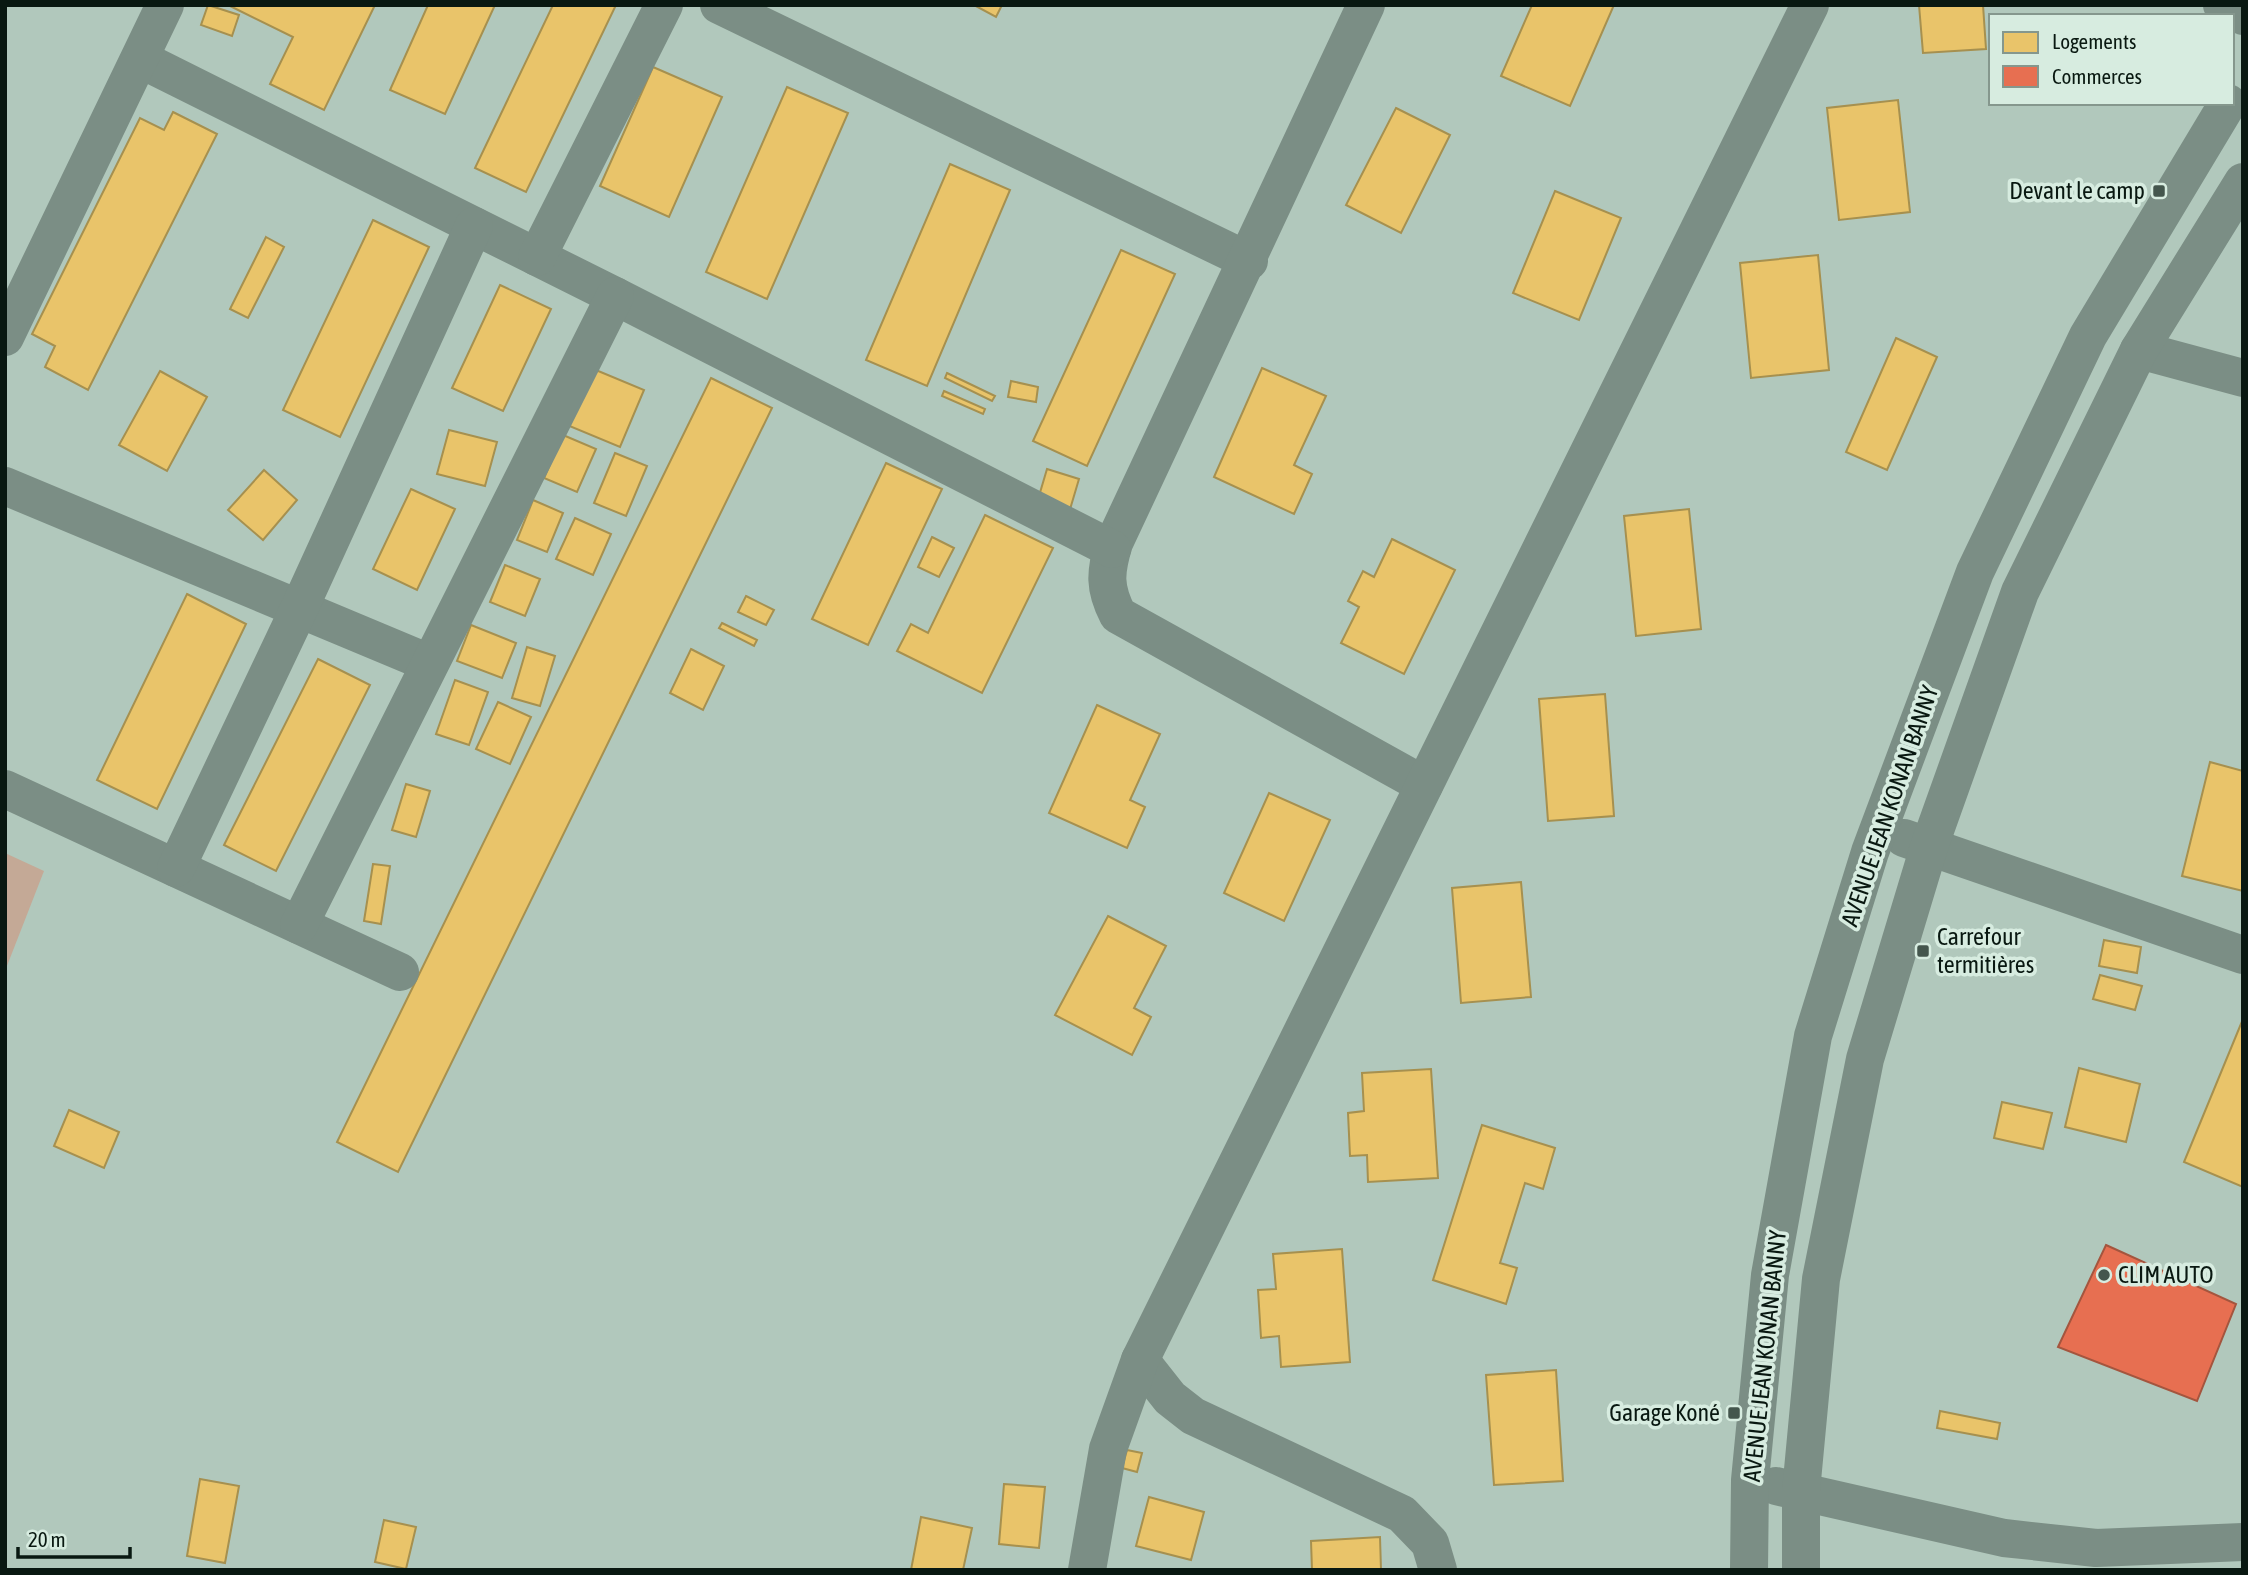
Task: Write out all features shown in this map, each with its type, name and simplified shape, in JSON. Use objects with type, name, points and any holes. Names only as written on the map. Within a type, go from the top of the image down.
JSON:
[{"type":"street","points":[[5,337],[165,5]]},
{"type":"street","points":[[537,257],[664,5]]},
{"type":"street","points":[[719,5],[1249,261]]},
{"type":"street","points":[[1366,5],[1249,261],[1112,549],[1105,571],[1105,587],[1118,615],[1424,785]]},
{"type":"street","points":[[1087,1570],[1108,1449],[1140,1360],[1811,5]]},
{"type":"street","points":[[2222,5],[2243,16]]},
{"type":"street","points":[[140,59],[615,296],[1112,549]]},
{"type":"street","name":"AVENUE JEAN KONAN BANNY","points":[[1749,1570],[1750,1480],[1770,1275],[1814,1036],[1879,829],[1975,572],[2088,336],[2227,105]]},
{"type":"street","name":"AVENUE JEAN KONAN BANNY","points":[[1801,1570],[1801,1491],[1821,1279],[1862,1072],[1929,847],[2020,592],[2139,350],[2243,182]]},
{"type":"street","points":[[176,868],[299,609],[474,226]]},
{"type":"street","points":[[299,925],[615,296]]},
{"type":"street","points":[[2139,350],[2237,367]]},
{"type":"street","points":[[5,486],[429,663]]},
{"type":"street","points":[[5,789],[400,972]]},
{"type":"street","points":[[1879,829],[2243,955]]},
{"type":"street","points":[[1140,1360],[1170,1398],[1193,1416],[1402,1514],[1430,1543],[1438,1570]]},
{"type":"street","points":[[1750,1480],[2004,1538],[2083,1547],[2198,1546],[2243,1542]]},
{"type":"shaded area","points":[[5,853],[44,871],[5,971]]},
{"type":"building: Logements","points":[[208,5],[239,15],[232,36],[201,25]]},
{"type":"building: Logements","points":[[228,5],[375,5],[324,110],[270,84],[293,37]]},
{"type":"building: Logements","points":[[428,5],[495,5],[445,114],[390,90]]},
{"type":"building: Logements","points":[[553,5],[616,5],[526,192],[475,168]]},
{"type":"building: Logements","points":[[974,5],[1002,5],[996,17]]},
{"type":"building: Logements","points":[[1532,5],[1614,5],[1570,106],[1501,76]]},
{"type":"building: Logements","points":[[1919,5],[1983,5],[1986,49],[1923,53]]},
{"type":"building: Logements","points":[[653,67],[722,97],[669,217],[600,186]]},
{"type":"building: Logements","points":[[787,87],[848,113],[767,299],[706,272]]},
{"type":"building: Logements","points":[[1898,100],[1910,212],[1839,220],[1827,108]]},
{"type":"building: Logements","points":[[1396,108],[1450,135],[1401,233],[1346,205]]},
{"type":"building: Logements","points":[[173,112],[217,134],[88,390],[45,367],[55,346],[32,334],[140,118],[164,130]]},
{"type":"building: Logements","points":[[950,164],[1010,190],[927,386],[866,360]]},
{"type":"building: Logements","points":[[1555,191],[1621,218],[1579,320],[1513,293]]},
{"type":"building: Logements","points":[[373,220],[429,247],[340,437],[283,410]]},
{"type":"building: Logements","points":[[266,237],[284,247],[248,318],[230,309]]},
{"type":"building: Logements","points":[[1121,250],[1175,274],[1087,466],[1033,441]]},
{"type":"building: Logements","points":[[1818,255],[1829,370],[1751,378],[1740,263]]},
{"type":"building: Logements","points":[[500,285],[551,309],[503,411],[452,388]]},
{"type":"building: Logements","points":[[1896,338],[1937,357],[1887,470],[1846,452]]},
{"type":"building: Logements","points":[[591,368],[644,390],[620,447],[567,425]]},
{"type":"building: Logements","points":[[1262,368],[1326,396],[1294,465],[1312,474],[1294,514],[1214,477]]},
{"type":"building: Logements","points":[[160,371],[207,397],[167,471],[119,445]]},
{"type":"building: Logements","points":[[947,373],[995,396],[992,401],[945,378]]},
{"type":"building: Logements","points":[[711,378],[772,408],[398,1172],[337,1142]]},
{"type":"building: Logements","points":[[1011,381],[1038,387],[1036,402],[1008,397]]},
{"type":"building: Logements","points":[[944,391],[985,409],[983,414],[942,396]]},
{"type":"building: Logements","points":[[449,430],[497,442],[485,486],[437,474]]},
{"type":"building: Logements","points":[[563,435],[596,449],[577,492],[544,478]]},
{"type":"building: Logements","points":[[615,453],[647,466],[626,516],[594,503]]},
{"type":"building: Logements","points":[[886,463],[942,489],[868,645],[812,619]]},
{"type":"building: Logements","points":[[1047,469],[1079,479],[1063,533],[1031,523]]},
{"type":"building: Logements","points":[[264,470],[297,500],[263,540],[228,510]]},
{"type":"building: Logements","points":[[411,489],[455,509],[417,590],[373,569]]},
{"type":"building: Logements","points":[[533,500],[563,513],[547,552],[517,540]]},
{"type":"building: Logements","points":[[1689,509],[1701,629],[1636,636],[1624,516]]},
{"type":"building: Logements","points":[[985,515],[1053,548],[982,693],[897,651],[911,624],[928,633]]},
{"type":"building: Logements","points":[[575,518],[611,534],[593,575],[556,559]]},
{"type":"building: Logements","points":[[932,537],[954,548],[939,577],[918,567]]},
{"type":"building: Logements","points":[[1392,539],[1455,570],[1404,674],[1341,643],[1359,607],[1348,601],[1363,571],[1374,577]]},
{"type":"building: Logements","points":[[505,565],[540,579],[525,616],[490,602]]},
{"type":"building: Logements","points":[[187,594],[246,624],[157,809],[97,780]]},
{"type":"building: Logements","points":[[746,596],[774,610],[766,625],[738,612]]},
{"type":"building: Logements","points":[[722,623],[757,640],[754,646],[719,628]]},
{"type":"building: Logements","points":[[471,625],[516,643],[502,678],[457,661]]},
{"type":"building: Logements","points":[[527,647],[555,656],[540,706],[512,698]]},
{"type":"building: Logements","points":[[691,649],[724,666],[703,710],[670,693]]},
{"type":"building: Logements","points":[[318,659],[370,685],[276,871],[224,845]]},
{"type":"building: Logements","points":[[455,680],[488,692],[469,745],[436,734]]},
{"type":"building: Logements","points":[[1605,694],[1614,816],[1548,821],[1539,699]]},
{"type":"building: Logements","points":[[498,702],[531,717],[510,764],[476,749]]},
{"type":"building: Logements","points":[[1097,705],[1160,734],[1130,800],[1145,807],[1127,848],[1049,813]]},
{"type":"building: Logements","points":[[2210,762],[2243,771],[2243,891],[2182,876]]},
{"type":"building: Logements","points":[[406,784],[430,791],[416,837],[392,830]]},
{"type":"building: Logements","points":[[1269,793],[1330,820],[1284,921],[1224,893]]},
{"type":"building: Logements","points":[[373,864],[390,866],[381,924],[364,921]]},
{"type":"building: Logements","points":[[1521,882],[1531,997],[1461,1003],[1452,888]]},
{"type":"building: Logements","points":[[1108,916],[1166,946],[1134,1008],[1151,1017],[1132,1055],[1055,1015]]},
{"type":"building: Logements","points":[[2104,940],[2141,947],[2137,973],[2099,966]]},
{"type":"building: Logements","points":[[2100,975],[2142,986],[2135,1010],[2093,999]]},
{"type":"building: Logements","points":[[2243,1019],[2243,1187],[2184,1162]]},
{"type":"building: Logements","points":[[2079,1068],[2140,1084],[2126,1142],[2065,1127]]},
{"type":"building: Logements","points":[[1431,1069],[1438,1178],[1368,1182],[1367,1155],[1350,1156],[1348,1113],[1364,1111],[1362,1073]]},
{"type":"building: Logements","points":[[2002,1102],[2052,1113],[2043,1149],[1994,1138]]},
{"type":"building: Logements","points":[[69,1110],[119,1132],[104,1168],[54,1146]]},
{"type":"building: Logements","points":[[1482,1125],[1555,1148],[1543,1189],[1525,1183],[1500,1263],[1517,1268],[1506,1304],[1433,1280]]},
{"type":"building: Logements","points":[[1342,1249],[1350,1362],[1281,1367],[1279,1336],[1261,1338],[1258,1290],[1276,1289],[1273,1254]]},
{"type":"building: Logements","points":[[1556,1370],[1563,1481],[1494,1485],[1486,1375]]},
{"type":"building: Logements","points":[[1940,1411],[2000,1423],[1997,1439],[1937,1428]]},
{"type":"building: Logements","points":[[1127,1450],[1142,1453],[1137,1472],[1122,1468]]},
{"type":"building: Logements","points":[[200,1479],[239,1486],[225,1563],[187,1556]]},
{"type":"building: Logements","points":[[1004,1484],[1045,1487],[1039,1548],[999,1544]]},
{"type":"building: Logements","points":[[1149,1497],[1204,1512],[1191,1560],[1136,1546]]},
{"type":"building: Logements","points":[[921,1517],[972,1528],[963,1570],[911,1570]]},
{"type":"building: Logements","points":[[384,1520],[416,1527],[406,1569],[375,1562]]},
{"type":"building: Logements","points":[[1380,1537],[1381,1570],[1312,1570],[1311,1541]]},
{"type":"building: Commerces","points":[[2106,1245],[2236,1304],[2197,1401],[2058,1347]]},
{"type":"place","name":"Devant le camp","points":[[2159,191]]},
{"type":"place","name":"Carrefour termitières","points":[[1923,951]]},
{"type":"place","name":"CLIM AUTO","points":[[2104,1275]]},
{"type":"place","name":"Garage Koné","points":[[1734,1413]]}]
